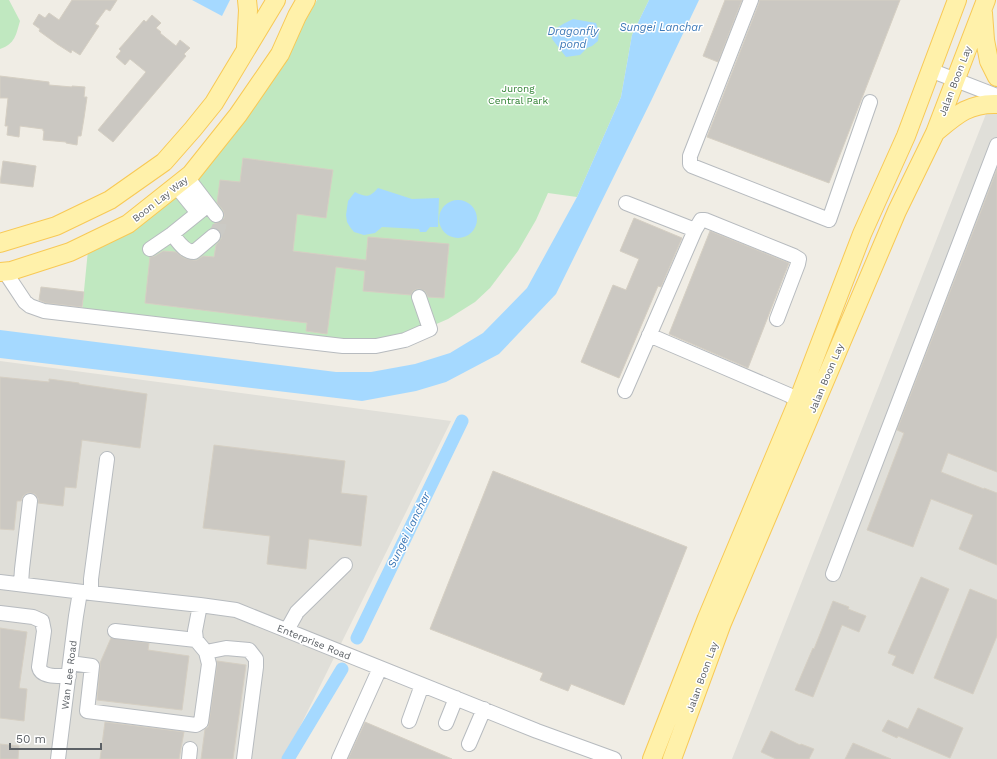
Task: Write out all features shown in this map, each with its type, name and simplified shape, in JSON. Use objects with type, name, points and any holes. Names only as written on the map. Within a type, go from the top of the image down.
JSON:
[{"type":"main road","points":[[246,50],[247,0]]},
{"type":"main road","points":[[0,244],[56,226],[110,200],[164,162],[214,103],[276,0]]},
{"type":"main road","name":"Boon Lay Way","points":[[2,272],[11,271],[70,252],[128,224],[191,174],[238,114],[280,54],[303,1]]},
{"type":"main road","points":[[957,1],[968,4],[975,2],[982,3],[989,61],[997,77]]},
{"type":"main road","name":"Jalan Boon Lay","points":[[652,759],[707,618],[798,401],[862,234],[906,136],[957,1]]},
{"type":"main road","name":"Jalan Boon Lay","points":[[672,759],[725,616],[897,211],[935,133],[982,3]]},
{"type":"main road","points":[[935,133],[952,118],[967,109],[986,103],[997,104]]},
{"type":"street","points":[[751,0],[690,156],[690,164],[692,166],[829,220],[870,102]]},
{"type":"street","points":[[930,70],[997,96]]},
{"type":"street","points":[[833,574],[997,145]]},
{"type":"street","points":[[150,249],[207,211],[182,182]]},
{"type":"street","points":[[626,203],[695,230]]},
{"type":"street","points":[[625,391],[695,230],[701,220],[705,220],[799,259],[777,319]]},
{"type":"street","points":[[172,234],[187,251],[190,252],[194,252],[213,236]]},
{"type":"street","points":[[2,272],[25,302],[30,306],[44,311],[343,346],[376,346],[405,340],[430,329],[419,297]]},
{"type":"street","points":[[649,335],[789,395],[798,401]]},
{"type":"street","name":"Wan Lee Road","points":[[58,759],[76,616],[92,571],[107,459]]},
{"type":"street","points":[[21,584],[30,501]]},
{"type":"street","points":[[287,630],[297,612],[345,565]]},
{"type":"street","name":"Enterprise Road","points":[[0,582],[236,610],[537,731],[614,759]]},
{"type":"street","points":[[0,613],[33,617],[42,621],[44,631],[39,670],[42,673],[48,675],[92,666],[87,711],[196,725],[201,722],[209,664],[206,652],[196,640],[195,631],[200,605]]},
{"type":"street","points":[[115,631],[196,640]]},
{"type":"street","points":[[206,652],[226,648],[248,650],[256,659],[244,759]]},
{"type":"street","points":[[339,759],[380,668]]},
{"type":"street","points":[[409,720],[422,685]]},
{"type":"street","points":[[446,723],[456,698]]},
{"type":"street","points":[[469,744],[484,709]]},
{"type":"shaded area","points":[[997,86],[997,759],[732,759]]},
{"type":"shaded area","points":[[0,361],[451,421],[284,759],[0,759]]},
{"type":"green space","points":[[0,0],[9,0],[20,21],[16,35],[12,42],[0,49]]},
{"type":"green space","name":"Jurong Central Park","points":[[317,0],[649,0],[632,35],[621,97],[577,197],[548,193],[536,220],[518,251],[490,288],[475,302],[448,319],[404,338],[375,343],[82,311],[88,250],[133,229],[284,59]]},
{"type":"water","points":[[192,0],[230,0],[222,16]]},
{"type":"water","name":"Sungei Lanchar","points":[[649,0],[699,0],[556,294],[499,354],[446,382],[416,391],[362,401],[0,358],[0,330],[336,372],[371,372],[415,364],[450,353],[483,333],[527,288],[577,197],[621,97],[632,35]]},
{"type":"water","name":"Dragonfly pond","points":[[573,19],[596,23],[599,32],[598,41],[587,48],[580,55],[566,57],[552,39],[552,31]]},
{"type":"water","points":[[378,188],[412,199],[439,198],[438,227],[430,227],[426,232],[420,232],[419,229],[382,227],[375,233],[364,235],[354,232],[347,222],[346,215],[348,201],[355,192],[368,196]]},
{"type":"water","points":[[458,200],[468,203],[474,209],[477,219],[474,229],[468,235],[458,238],[448,235],[442,229],[439,219],[442,209],[448,203]]},
{"type":"building","points":[[72,0],[117,0],[110,11],[106,9],[95,24],[99,26],[80,55],[72,50],[71,53],[57,44],[39,31],[40,29],[33,24],[39,14],[45,18],[49,13],[59,20]]},
{"type":"building","points":[[725,0],[742,0],[718,62],[703,56]]},
{"type":"building","points":[[759,0],[900,0],[829,183],[707,137]]},
{"type":"building","points":[[152,15],[161,23],[156,28],[161,32],[160,33],[176,46],[180,40],[190,48],[184,54],[186,56],[113,142],[98,130],[146,72],[130,59],[125,65],[116,57],[121,51],[119,49],[144,20],[146,22]]},
{"type":"building","points":[[0,76],[49,82],[49,85],[85,87],[84,97],[87,97],[81,136],[78,136],[77,145],[66,142],[43,140],[43,129],[20,126],[19,137],[7,135],[8,126],[5,126],[8,98],[0,98]]},
{"type":"building","points":[[243,158],[333,170],[326,218],[297,214],[293,251],[366,260],[368,237],[449,244],[444,298],[428,297],[425,291],[420,289],[413,291],[411,295],[363,291],[365,271],[336,267],[327,334],[306,331],[307,323],[145,303],[150,257],[163,251],[176,252],[184,258],[193,260],[197,260],[203,256],[214,257],[216,245],[221,239],[219,230],[214,228],[215,223],[224,218],[223,210],[217,203],[220,180],[240,182]]},
{"type":"building","points":[[3,161],[36,166],[33,187],[0,183]]},
{"type":"building","points":[[997,169],[997,472],[948,453],[941,472],[997,493],[997,565],[959,549],[973,515],[931,499],[913,547],[867,530],[904,433],[897,430]]},
{"type":"building","points":[[634,218],[682,238],[661,287],[658,286],[619,378],[581,362],[613,285],[626,290],[639,259],[620,251]]},
{"type":"building","points":[[710,231],[789,263],[748,368],[669,334]]},
{"type":"building","points":[[41,287],[84,292],[82,307],[46,303],[39,300]]},
{"type":"building","points":[[0,377],[49,382],[49,379],[147,394],[140,448],[82,440],[76,488],[65,487],[63,506],[38,503],[38,498],[35,494],[27,493],[23,496],[21,501],[17,501],[14,530],[0,529]]},
{"type":"building","points":[[214,445],[345,461],[341,493],[367,496],[361,546],[309,539],[306,569],[267,564],[270,536],[203,528]]},
{"type":"building","points":[[493,471],[687,547],[624,705],[571,684],[568,691],[540,680],[543,673],[430,629]]},
{"type":"building","points":[[921,577],[949,589],[913,674],[892,665],[896,656],[888,653]]},
{"type":"building","points":[[970,589],[997,600],[997,636],[973,694],[934,678]]},
{"type":"building","points":[[833,601],[866,616],[859,632],[842,625],[813,697],[795,690],[813,648],[814,649]]},
{"type":"building","points":[[0,628],[27,632],[19,688],[27,689],[24,721],[0,718]]},
{"type":"building","points":[[111,638],[149,643],[148,650],[189,656],[182,710],[97,700],[100,663]]},
{"type":"building","points":[[217,661],[246,665],[233,759],[201,759],[205,729],[208,727],[209,723]]},
{"type":"building","points":[[918,708],[963,728],[950,758],[898,736],[897,738],[882,731],[888,720],[908,729]]},
{"type":"building","points":[[105,722],[184,732],[179,759],[100,759]]},
{"type":"building","points":[[365,722],[452,759],[348,759]]},
{"type":"building","points":[[771,731],[800,745],[801,744],[814,749],[809,759],[776,759],[761,752]]},
{"type":"building","points":[[853,743],[891,759],[845,759]]},
{"type":"building","points":[[0,744],[19,746],[18,759],[0,759]]},
{"type":"waterway","name":"Sungei Lanchar","points":[[357,638],[462,421]]},
{"type":"waterway","name":"Sungei Lanchar","points":[[288,759],[342,669]]},
{"type":"tunnel","points":[[213,236],[220,223],[216,215]]}]
